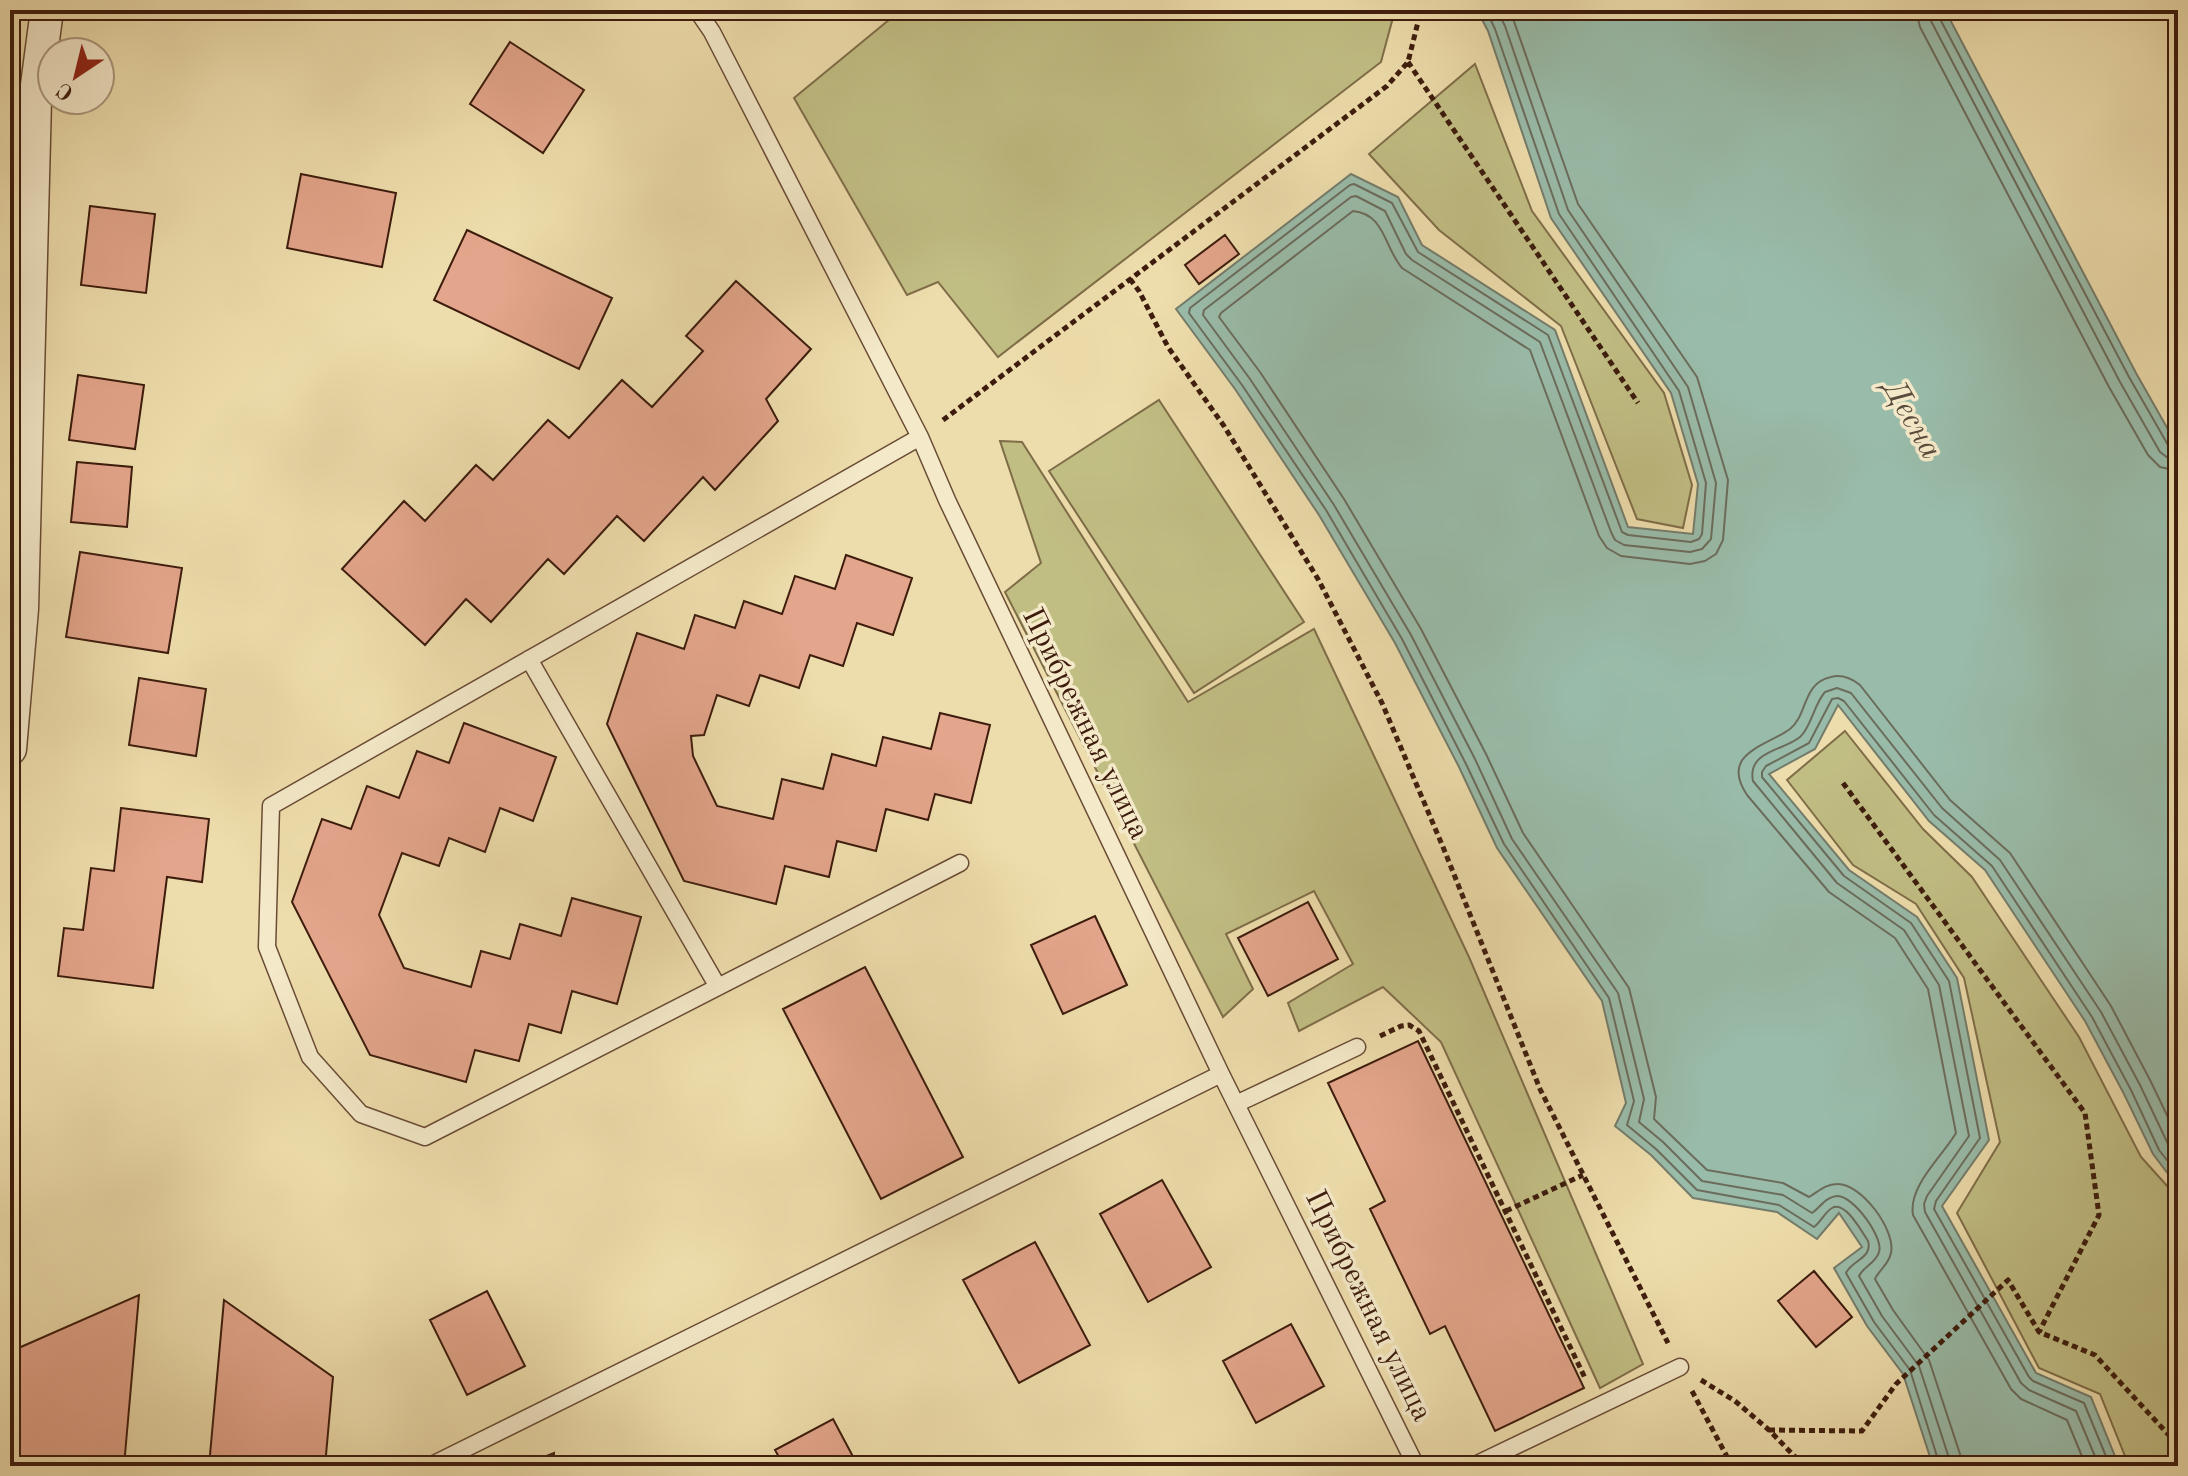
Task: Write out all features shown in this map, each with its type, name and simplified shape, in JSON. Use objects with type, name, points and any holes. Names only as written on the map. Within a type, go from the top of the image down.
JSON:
[{"type":"street","points":[[10,749],[22,609],[35,100],[47,10]]},
{"type":"lane","name":"Прибрежная улица","points":[[697,10],[712,32],[920,437],[947,500],[1221,1074],[1416,1466]]},
{"type":"lane","points":[[920,437],[271,806],[267,947],[310,1057],[361,1114],[425,1137],[960,863]]},
{"type":"lane","points":[[529,659],[718,987]]},
{"type":"lane","points":[[1236,1104],[1357,1047]]},
{"type":"lane","points":[[430,1466],[1221,1074]]},
{"type":"lane","points":[[1473,1466],[1680,1367]]},
{"type":"path","points":[[920,437],[1387,86],[1408,62],[1421,10]]},
{"type":"path","points":[[1408,62],[1638,403]]},
{"type":"path","points":[[1130,279],[1168,347],[1224,426],[1318,579],[1382,703],[1540,1089],[1732,1466]]},
{"type":"path","points":[[1843,783],[2085,1113],[2099,1215],[2039,1332]]},
{"type":"path","points":[[1357,1047],[1401,1026],[1409,1025],[1419,1031],[1599,1406]]},
{"type":"path","points":[[1506,1211],[1583,1175]]},
{"type":"path","points":[[1769,1430],[1862,1431],[1896,1384],[2008,1280],[2039,1332],[2095,1355],[2178,1445]]},
{"type":"path","points":[[1680,1367],[1735,1401],[1804,1466]]},
{"type":"shaded area","points":[[901,10],[1395,10],[1381,62],[998,357],[938,282],[907,295],[794,98]]},
{"type":"shaded area","points":[[1475,64],[1532,211],[1664,393],[1692,485],[1683,528],[1637,519],[1561,326],[1439,230],[1369,154]]},
{"type":"shaded area","points":[[1159,400],[1304,622],[1194,693],[1049,471]]},
{"type":"shaded area","points":[[1000,441],[1022,442],[1188,702],[1314,629],[1469,957],[1643,1364],[1600,1388],[1441,1042],[1383,987],[1299,1031],[1288,1003],[1353,964],[1314,891],[1226,934],[1253,989],[1223,1017],[1005,592],[1041,563]]},
{"type":"shaded area","points":[[1845,731],[1923,829],[1972,877],[2079,1037],[2141,1157],[2178,1198],[2178,1466],[2129,1466],[2100,1394],[2039,1368],[1957,1213],[2000,1142],[1964,978],[1916,904],[1853,865],[1787,780]]},
{"type":"water","name":"Десна","points":[[1477,10],[1945,10],[2178,447],[2178,1187],[2153,1154],[2085,1021],[1985,870],[1929,821],[1838,705],[1815,749],[1769,774],[1849,870],[1917,917],[1957,978],[1989,1140],[1942,1206],[2036,1373],[2091,1397],[2119,1466],[1933,1466],[1903,1374],[1867,1326],[1834,1268],[1862,1247],[1839,1213],[1817,1239],[1777,1212],[1693,1198],[1651,1155],[1615,1126],[1626,1103],[1602,1001],[1497,848],[1395,643],[1319,515],[1235,389],[1176,309],[1351,174],[1398,197],[1422,245],[1555,330],[1628,527],[1693,534],[1698,484],[1671,393],[1551,218],[1488,31]]},
{"type":"building","points":[[510,42],[584,90],[543,153],[470,104]]},
{"type":"building","points":[[301,174],[396,193],[382,267],[287,248]]},
{"type":"building","points":[[90,206],[155,214],[146,293],[81,285]]},
{"type":"building","points":[[467,230],[612,298],[579,369],[434,300]]},
{"type":"building","points":[[1225,235],[1239,254],[1199,284],[1185,265]]},
{"type":"building","points":[[736,281],[811,349],[766,399],[778,421],[715,490],[703,477],[644,541],[617,516],[564,574],[548,559],[491,622],[466,599],[425,645],[342,569],[404,501],[425,521],[476,465],[493,480],[548,420],[569,438],[622,380],[652,407],[703,351],[686,336]]},
{"type":"building","points":[[78,375],[144,385],[135,449],[69,440]]},
{"type":"building","points":[[77,462],[132,467],[127,527],[71,522]]},
{"type":"building","points":[[80,552],[182,568],[168,653],[66,637]]},
{"type":"building","points":[[846,555],[912,578],[893,635],[857,623],[843,666],[810,655],[799,688],[760,675],[749,706],[717,695],[704,735],[691,736],[693,756],[717,806],[773,819],[782,779],[823,789],[832,754],[876,766],[883,737],[931,749],[940,713],[990,725],[971,803],[935,794],[928,820],[886,809],[876,851],[837,841],[829,877],[785,866],[776,904],[684,881],[607,724],[637,633],[684,649],[695,615],[735,628],[744,601],[782,614],[795,576],[835,589]]},
{"type":"building","points":[[139,678],[206,689],[196,756],[129,745]]},
{"type":"building","points":[[464,723],[556,757],[533,821],[500,808],[485,852],[449,838],[439,866],[402,853],[379,915],[404,968],[471,987],[481,951],[510,959],[520,924],[561,936],[572,898],[641,917],[617,1004],[572,991],[561,1033],[529,1024],[519,1061],[475,1050],[466,1082],[370,1055],[292,902],[322,819],[351,829],[367,786],[399,798],[417,751],[449,763]]},
{"type":"building","points":[[121,808],[209,819],[202,882],[167,877],[153,988],[58,976],[64,928],[83,930],[91,868],[114,871]]},
{"type":"building","points":[[1308,902],[1338,959],[1268,996],[1238,938]]},
{"type":"building","points":[[1095,916],[1127,985],[1063,1014],[1031,945]]},
{"type":"building","points":[[865,967],[963,1157],[881,1199],[783,1009]]},
{"type":"building","points":[[1418,1041],[1584,1388],[1495,1431],[1445,1326],[1430,1334],[1370,1209],[1385,1201],[1328,1083]]},
{"type":"building","points":[[1162,1180],[1211,1267],[1148,1302],[1100,1214]]},
{"type":"building","points":[[1035,1242],[1090,1345],[1019,1383],[963,1280]]},
{"type":"building","points":[[1814,1271],[1852,1317],[1816,1347],[1778,1301]]},
{"type":"building","points":[[487,1291],[525,1366],[467,1395],[430,1320]]},
{"type":"building","points":[[139,1295],[124,1466],[10,1466],[10,1394],[14,1350]]},
{"type":"building","points":[[224,1300],[333,1377],[325,1466],[209,1466]]},
{"type":"building","points":[[1291,1324],[1324,1386],[1256,1423],[1223,1361]]},
{"type":"building","points":[[833,1419],[858,1466],[784,1466],[775,1450]]},
{"type":"building","points":[[554,1453],[553,1466],[521,1466]]}]
